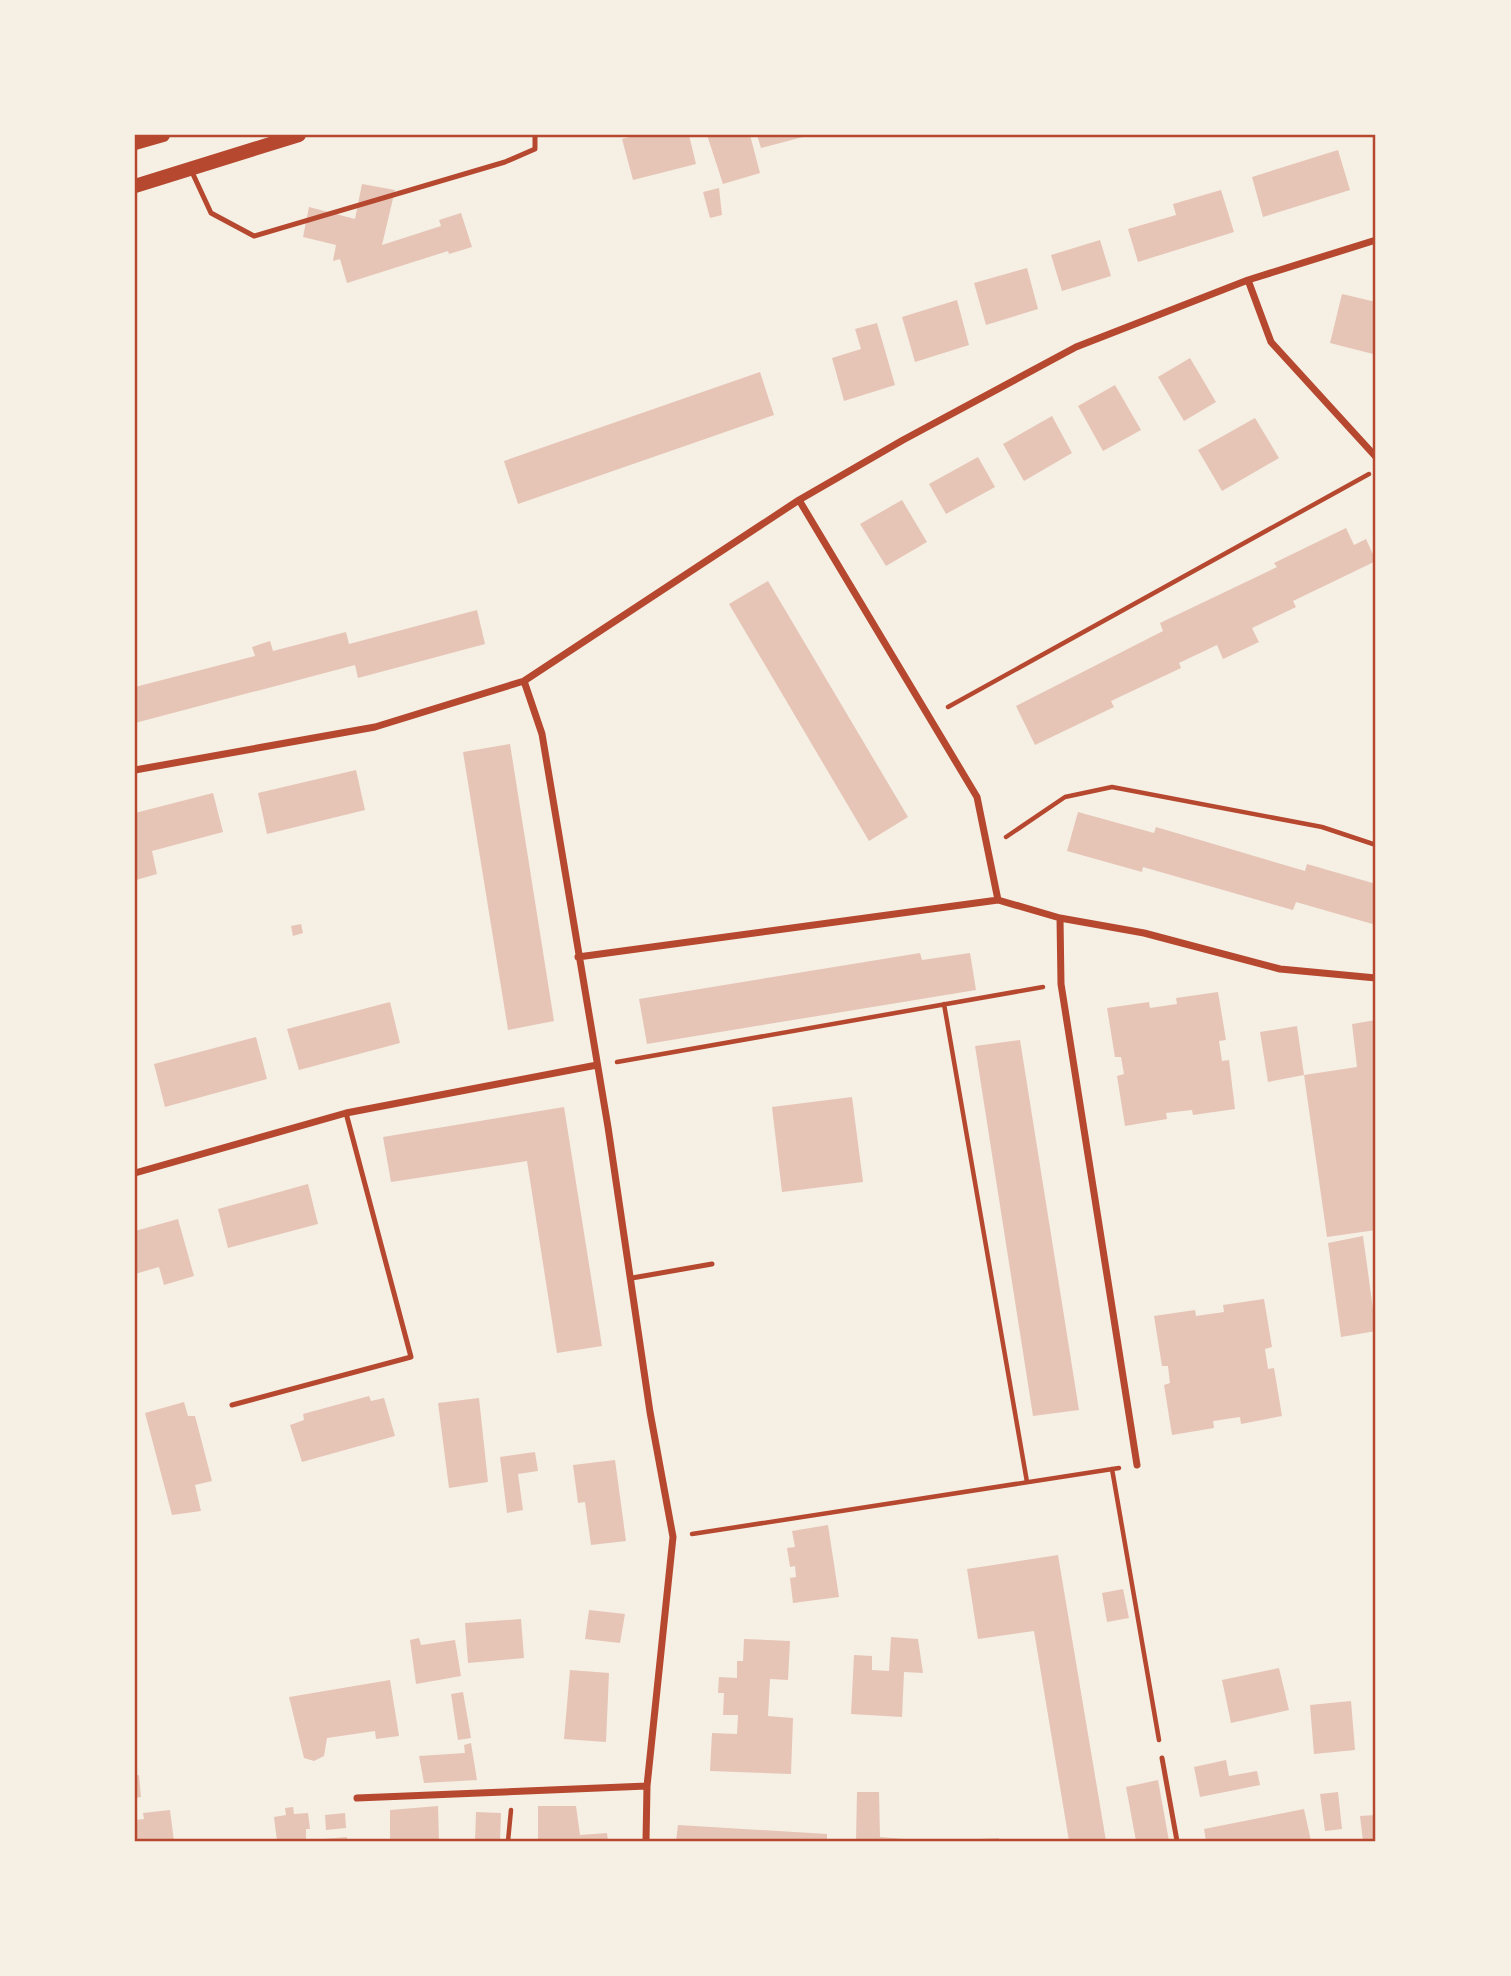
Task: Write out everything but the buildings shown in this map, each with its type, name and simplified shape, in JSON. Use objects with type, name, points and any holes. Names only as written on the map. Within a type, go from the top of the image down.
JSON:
[{"type":"main road","points":[[135,144],[163,135]]},
{"type":"main road","points":[[135,186],[299,135]]},
{"type":"street","points":[[135,770],[375,727],[524,681],[799,500],[903,440],[1076,347],[1248,280],[1376,240]]},
{"type":"street","points":[[1248,280],[1271,342],[1376,457]]},
{"type":"street","points":[[799,500],[977,797],[998,900]]},
{"type":"street","points":[[524,681],[542,734],[632,1278],[650,1412],[673,1537],[647,1786],[646,1841]]},
{"type":"street","points":[[578,957],[998,900],[1060,918],[1144,933],[1280,969],[1376,978]]},
{"type":"street","points":[[1060,918],[1061,984],[1137,1465]]},
{"type":"street","points":[[135,1173],[346,1113],[597,1065]]},
{"type":"street","points":[[357,1798],[647,1786]]},
{"type":"lane","points":[[190,169],[211,213],[254,236],[505,163],[535,149],[535,135]]},
{"type":"lane","points":[[232,1405],[411,1357],[346,1113]]},
{"type":"lane","points":[[632,1278],[712,1264]]},
{"type":"lane","points":[[1162,1758],[1177,1841]]},
{"type":"path","points":[[929,718],[1376,470]]},
{"type":"path","points":[[988,849],[1065,797],[1112,787],[1322,827],[1376,845]]},
{"type":"path","points":[[597,1065],[1061,984]]},
{"type":"path","points":[[944,1004],[1027,1482]]},
{"type":"path","points":[[673,1537],[1137,1465]]},
{"type":"path","points":[[1112,1469],[1162,1758]]},
{"type":"path","points":[[509,1841],[512,1792]]}]
